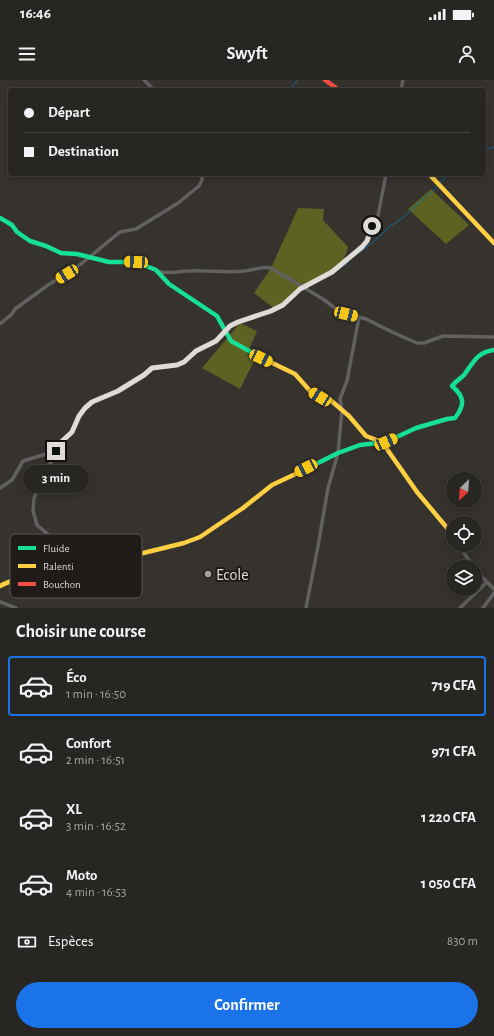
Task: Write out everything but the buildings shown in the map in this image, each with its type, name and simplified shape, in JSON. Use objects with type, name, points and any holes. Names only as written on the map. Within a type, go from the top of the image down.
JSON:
[{"type":"street","points":[[144,80],[152,88]]},
{"type":"street","points":[[325,80],[336,88]]},
{"type":"street","points":[[0,324],[20,305],[76,268],[120,232],[136,230],[178,203],[199,186],[202,176]]},
{"type":"street","points":[[48,534],[37,525],[33,511],[35,494],[59,444],[72,432],[79,416],[85,408],[92,402],[118,391],[144,375],[152,368],[177,365],[184,362],[196,351],[216,341],[230,326],[283,305],[303,288],[332,272],[367,241],[372,226],[378,216],[386,176]]},
{"type":"street","points":[[431,176],[494,243]]},
{"type":"street","points":[[0,218],[12,225],[17,232],[30,242],[46,246],[61,253],[90,256],[109,262],[136,262],[156,270],[173,274],[186,271],[229,272],[246,271],[264,267],[271,268],[323,299],[340,312],[366,319],[394,333],[418,342],[424,343],[443,336],[494,337]]},
{"type":"street","points":[[156,270],[169,284],[216,316],[231,341],[250,353],[295,374],[311,392],[320,397],[328,398],[342,410],[366,436],[382,442],[417,492],[446,527]]},
{"type":"street","points":[[306,608],[328,488],[338,453],[342,410],[340,399],[347,381],[359,317]]},
{"type":"street","points":[[142,553],[184,543],[200,537],[243,508],[272,485],[338,453],[360,445],[386,442],[416,428],[447,418],[455,418],[461,410],[462,397],[452,386],[453,384],[465,373],[468,366],[480,353],[494,350]]},
{"type":"street","points":[[0,488],[12,480],[23,461],[56,451]]},
{"type":"street","points":[[482,577],[494,589]]},
{"type":"street","points":[[0,586],[10,581]]},
{"type":"street","points":[[460,608],[487,582]]},
{"type":"street","points":[[483,608],[494,593]]},
{"type":"street","points":[[0,602],[16,608]]},
{"type":"green space","points":[[431,189],[469,225],[446,244],[408,209]]},
{"type":"green space","points":[[298,208],[324,209],[323,220],[348,247],[343,262],[332,273],[300,289],[275,309],[254,293],[271,268]]},
{"type":"green space","points":[[240,323],[257,331],[247,354],[255,359],[240,389],[202,368]]},
{"type":"waterway","points":[[291,88],[297,80]]},
{"type":"waterway","points":[[486,149],[494,147]]},
{"type":"waterway","points":[[440,183],[446,176]]},
{"type":"waterway","points":[[356,254],[373,242],[388,227],[407,214],[438,185]]},
{"type":"waterway","points":[[345,266],[348,262]]},
{"type":"traffic: fast","points":[[0,218],[12,225],[17,232],[30,241],[61,253],[77,254],[109,262],[136,262],[156,270],[169,284],[217,316],[231,341],[260,357]]},
{"type":"traffic: fast","points":[[304,470],[338,453],[360,445],[386,442],[416,428],[455,418],[461,409],[462,401],[459,394],[452,386],[464,375],[479,356],[483,353],[494,350]]},
{"type":"traffic: slow","points":[[431,176],[494,243]]},
{"type":"traffic: slow","points":[[260,357],[295,374],[311,392],[320,397],[328,398],[349,416],[366,436],[382,442],[417,492],[446,527]]},
{"type":"traffic: slow","points":[[142,553],[184,543],[200,537],[243,508],[272,485],[304,470]]},
{"type":"traffic: slow","points":[[0,586],[10,581]]},
{"type":"traffic: jam","points":[[325,80],[336,88]]},
{"type":"place","name":"Ecole","points":[[208,574]]},
{"type":"route","points":[[56,451],[59,444],[72,432],[79,416],[92,402],[118,391],[144,375],[152,368],[177,365],[184,362],[196,351],[216,341],[230,326],[283,305],[300,289],[332,272],[362,247],[367,241],[372,226]]}]
